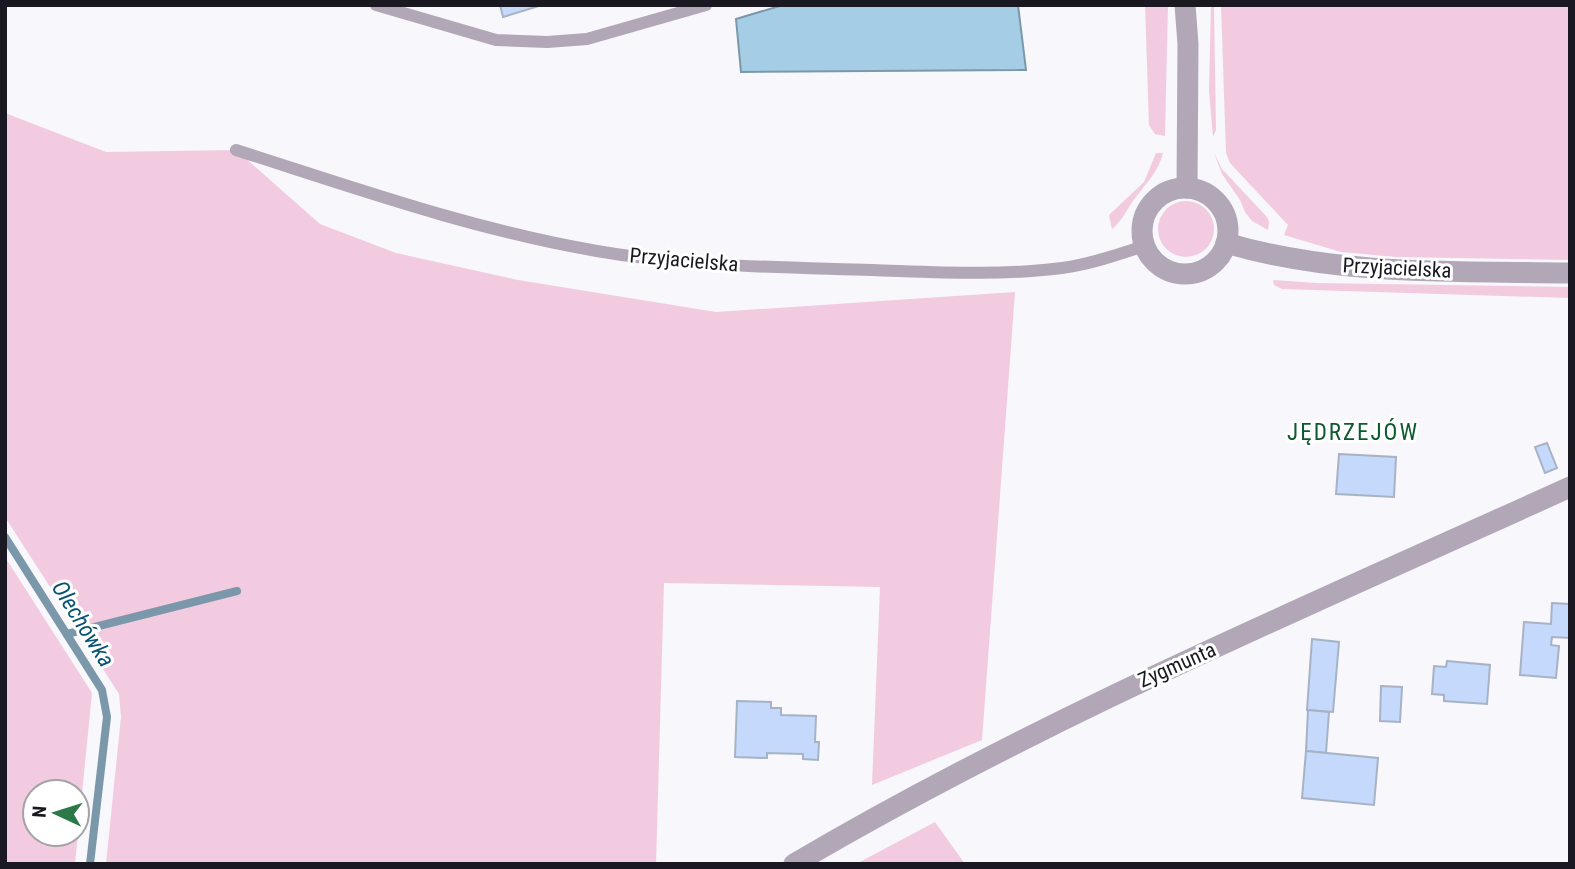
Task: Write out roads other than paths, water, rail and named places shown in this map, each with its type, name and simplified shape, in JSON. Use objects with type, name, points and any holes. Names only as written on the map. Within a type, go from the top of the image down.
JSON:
[{"type":"street","points":[[1185,5],[1188,44],[1188,188]]},
{"type":"street","points":[[1188,188],[1200,190],[1211,196],[1226,217],[1226,243],[1214,263],[1204,270],[1181,275],[1158,266],[1144,246],[1142,222],[1154,201],[1164,193],[1188,188]]},
{"type":"street","name":"Przyjacielska","points":[[1226,243],[1269,255],[1392,271],[1570,273]]},
{"type":"street","name":"Zygmunta","points":[[794,864],[850,830],[1127,688],[1570,487]]},
{"type":"lane","points":[[376,5],[496,40],[547,42],[587,39],[706,5]]},
{"type":"lane","name":"Przyjacielska","points":[[236,150],[432,213],[537,240],[599,252],[692,262],[962,273],[1015,272],[1064,268],[1144,246]]},
{"type":"water","points":[[783,5],[1018,5],[1026,70],[741,72],[736,19]]},
{"type":"waterway","name":"Olechówka","points":[[5,537],[102,690],[107,717],[90,864]]},
{"type":"waterway","points":[[67,634],[237,591]]},
{"type":"district","name":"JĘDRZEJÓW","points":[[1353,432]]}]
